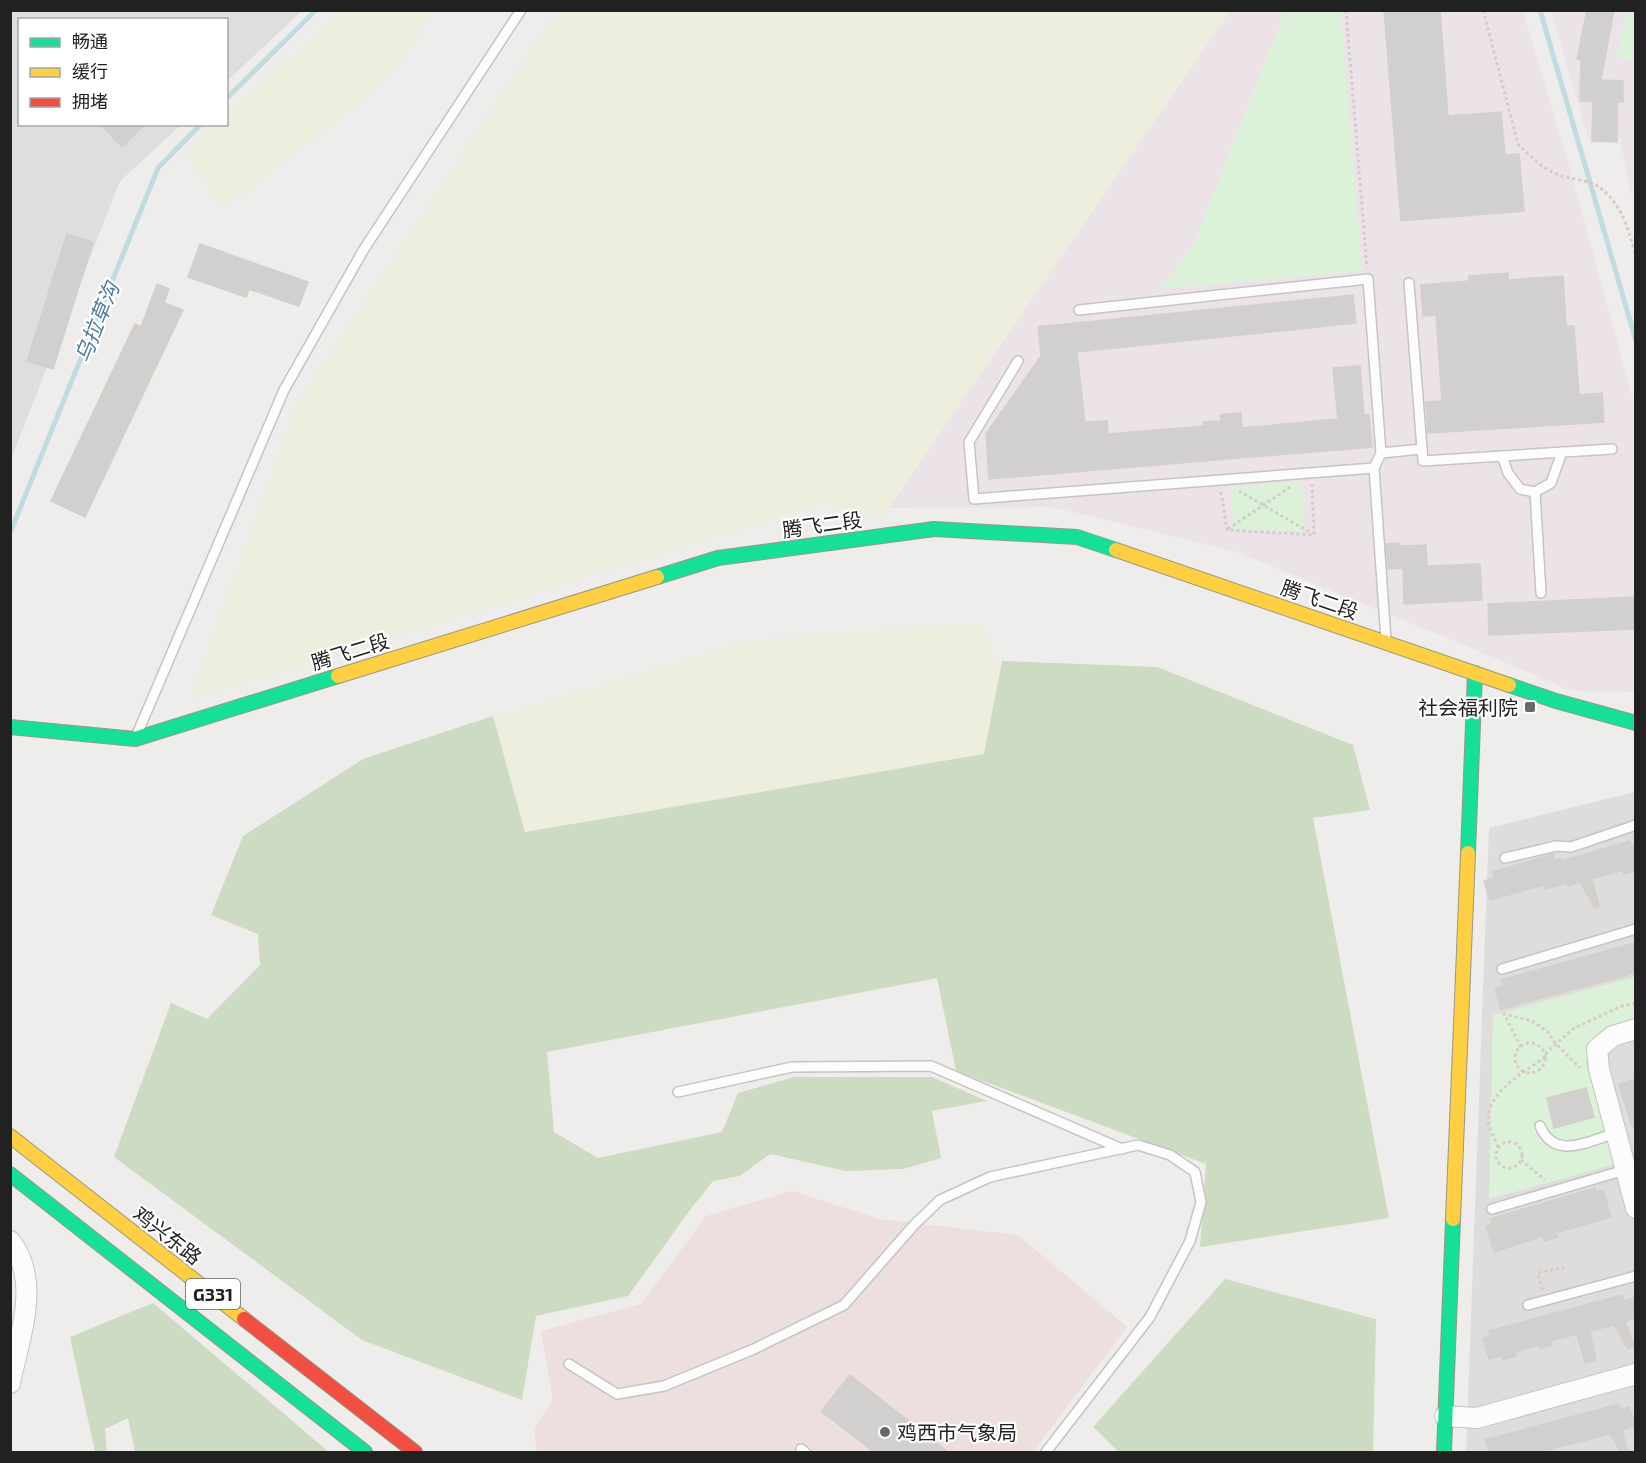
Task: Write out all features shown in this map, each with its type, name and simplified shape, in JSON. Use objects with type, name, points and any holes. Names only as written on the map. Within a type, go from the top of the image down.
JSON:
[{"type":"main road","name":"腾飞二段","points":[[10,727],[135,739],[718,558],[934,529],[1077,537],[1557,701],[1635,723]]},
{"type":"main road","points":[[1444,1452],[1475,673]]},
{"type":"main road","name":"鸡兴东路","points":[[10,1136],[415,1452]]},
{"type":"main road","name":"G331","points":[[10,1173],[365,1452]]},
{"type":"street","points":[[1635,1029],[1613,1036],[1597,1049],[1599,1069],[1616,1133],[1628,1166],[1635,1208]]},
{"type":"street","points":[[10,1241],[21,1254],[28,1293],[10,1383]]},
{"type":"street","points":[[1444,1416],[1477,1418],[1635,1374]]},
{"type":"lane","points":[[135,739],[284,390],[364,249],[521,10]]},
{"type":"lane","points":[[1079,310],[1368,279],[1381,453],[1374,468],[1386,643]]},
{"type":"lane","points":[[1409,284],[1423,461],[1612,449]]},
{"type":"lane","points":[[1018,361],[969,442],[974,500],[1374,468]]},
{"type":"lane","points":[[1381,453],[1422,449]]},
{"type":"lane","points":[[1502,456],[1508,473],[1520,489],[1534,492],[1551,483],[1562,452]]},
{"type":"lane","points":[[1534,492],[1541,593]]},
{"type":"lane","points":[[1505,858],[1556,846],[1571,847],[1635,825]]},
{"type":"lane","points":[[1502,969],[1635,928]]},
{"type":"lane","points":[[678,1092],[792,1068],[931,1066],[1122,1149]]},
{"type":"lane","points":[[1540,1126],[1544,1137],[1554,1144],[1569,1147],[1616,1133]]},
{"type":"lane","points":[[569,1364],[617,1394],[664,1386],[754,1348],[844,1305],[914,1225],[940,1200],[990,1177],[1138,1145],[1170,1155],[1195,1173],[1200,1202],[1190,1241],[1150,1317],[1046,1452]]},
{"type":"lane","points":[[1492,1209],[1628,1166]]},
{"type":"lane","points":[[1528,1305],[1635,1276]]},
{"type":"path","points":[[1346,10],[1368,279]]},
{"type":"path","points":[[1483,10],[1518,144],[1533,159],[1557,174],[1598,186],[1609,196],[1626,220],[1635,256]]},
{"type":"path","points":[[1227,530],[1311,473]]},
{"type":"path","points":[[1311,473],[1314,535]]},
{"type":"path","points":[[1220,480],[1314,535]]},
{"type":"path","points":[[1220,480],[1227,530]]},
{"type":"path","points":[[1227,530],[1314,535]]},
{"type":"path","points":[[1545,1057],[1536,1045],[1531,1044],[1521,1047],[1515,1060],[1524,1072],[1537,1071],[1543,1065],[1547,1052],[1574,1028],[1622,1006],[1635,1003]]},
{"type":"path","points":[[1521,1047],[1504,1014],[1532,1021],[1548,1032],[1556,1044],[1581,1070]]},
{"type":"path","points":[[1498,1147],[1488,1123],[1490,1107],[1495,1096],[1545,1057]]},
{"type":"path","points":[[1505,1142],[1517,1145],[1521,1152],[1521,1160],[1515,1167],[1506,1168],[1498,1164],[1495,1155],[1498,1147],[1505,1142]]},
{"type":"path","points":[[1521,1160],[1557,1190]]},
{"type":"path","points":[[1545,1301],[1538,1273],[1564,1267]]},
{"type":"shaded area","points":[[11,11],[302,11],[228,80],[228,18],[18,18],[18,126],[180,126],[120,181],[11,459]]},
{"type":"shaded area","points":[[342,11],[435,11],[384,83],[223,209],[185,152],[215,126],[228,126],[228,114]]},
{"type":"shaded area","points":[[557,11],[1230,11],[881,519],[825,503],[190,700],[298,403]]},
{"type":"shaded area","points":[[1230,11],[1523,11],[1571,172],[1635,407],[1635,692],[1572,691],[1237,552],[1051,507],[887,508]]},
{"type":"shaded area","points":[[1551,11],[1635,11],[1636,178],[1631,194],[1620,139],[1590,144]]},
{"type":"shaded area","points":[[982,623],[1000,671],[985,754],[525,832],[494,718],[750,641]]},
{"type":"shaded area","points":[[1635,792],[1635,1452],[1466,1452],[1489,828]]},
{"type":"shaded area","points":[[792,1191],[880,1219],[1018,1235],[1127,1327],[1033,1452],[537,1452],[534,1428],[553,1400],[541,1331],[641,1304],[706,1216]]},
{"type":"green space","points":[[1285,11],[1341,12],[1362,271],[1160,289],[1193,247]]},
{"type":"green space","points":[[1627,11],[1635,11],[1635,61],[1617,57]]},
{"type":"green space","points":[[1302,482],[1304,531],[1234,530],[1230,487]]},
{"type":"green space","points":[[1002,661],[1157,667],[1353,745],[1370,810],[1313,818],[1389,1218],[1200,1247],[1206,1164],[956,1071],[937,978],[547,1052],[554,1132],[598,1158],[722,1132],[738,1093],[794,1077],[932,1077],[987,1101],[932,1111],[941,1158],[903,1169],[846,1171],[770,1154],[740,1176],[713,1181],[628,1296],[536,1316],[522,1400],[362,1340],[114,1157],[171,1003],[207,1019],[260,965],[258,934],[211,915],[243,836],[363,759],[493,716],[525,832],[984,754]]},
{"type":"green space","points":[[1635,977],[1635,1019],[1604,1028],[1587,1044],[1586,1065],[1615,1164],[1489,1199],[1493,1015]]},
{"type":"green space","points":[[1225,1279],[1376,1319],[1373,1452],[1119,1452],[1093,1427]]},
{"type":"green space","points":[[153,1303],[329,1452],[135,1452],[128,1418],[105,1429],[107,1452],[95,1452],[70,1337]]},
{"type":"building","points":[[1384,10],[1440,10],[1448,116],[1501,112],[1505,155],[1519,154],[1524,211],[1401,221]]},
{"type":"building","points":[[1587,10],[1614,10],[1601,80],[1623,81],[1623,102],[1617,102],[1617,142],[1592,141],[1593,101],[1580,101],[1581,60],[1577,59]]},
{"type":"building","points":[[102,126],[143,126],[122,147]]},
{"type":"building","points":[[67,234],[93,242],[53,369],[27,361]]},
{"type":"building","points":[[200,244],[308,282],[299,306],[249,289],[246,297],[188,277]]},
{"type":"building","points":[[1508,273],[1508,280],[1563,276],[1566,326],[1574,326],[1579,395],[1602,393],[1604,422],[1428,433],[1426,402],[1442,401],[1436,315],[1423,316],[1421,285],[1469,281],[1469,276]]},
{"type":"building","points":[[157,284],[169,289],[164,303],[183,310],[85,517],[51,501],[135,324],[141,327]]},
{"type":"building","points":[[1353,295],[1356,323],[1077,352],[1085,422],[1107,421],[1108,434],[1204,426],[1203,422],[1221,421],[1220,415],[1241,413],[1242,428],[1338,419],[1333,368],[1360,366],[1364,415],[1369,415],[1372,447],[989,479],[986,434],[1041,356],[1038,327]]},
{"type":"building","points":[[1400,543],[1400,546],[1426,545],[1427,566],[1480,564],[1482,600],[1404,604],[1403,568],[1388,569],[1386,544]]},
{"type":"building","points":[[1635,597],[1635,629],[1489,635],[1488,604]]},
{"type":"building","points":[[1630,841],[1631,846],[1635,845],[1635,871],[1624,874],[1623,870],[1592,879],[1599,906],[1595,908],[1580,882],[1545,889],[1544,885],[1490,900],[1484,881],[1494,878],[1493,872],[1553,854],[1554,860],[1561,858],[1562,861]]},
{"type":"building","points":[[1635,943],[1635,973],[1501,1009],[1495,988],[1503,986],[1501,980]]},
{"type":"building","points":[[1635,1079],[1635,1126],[1632,1126],[1619,1084]]},
{"type":"building","points":[[1586,1088],[1594,1117],[1554,1128],[1547,1098]]},
{"type":"building","points":[[1595,1188],[1596,1192],[1603,1190],[1611,1217],[1556,1233],[1558,1237],[1544,1241],[1543,1236],[1494,1252],[1486,1226],[1492,1224],[1490,1219]]},
{"type":"building","points":[[1622,1295],[1624,1301],[1633,1298],[1635,1307],[1635,1318],[1625,1321],[1634,1346],[1628,1349],[1614,1325],[1590,1331],[1596,1360],[1585,1363],[1577,1334],[1551,1341],[1552,1345],[1540,1348],[1538,1345],[1515,1352],[1516,1356],[1503,1360],[1501,1356],[1489,1359],[1483,1338],[1490,1336],[1489,1331]]},
{"type":"building","name":"鸡西市气象局","points":[[850,1375],[948,1452],[874,1452],[821,1411]]},
{"type":"building","points":[[1619,1404],[1621,1410],[1629,1407],[1635,1426],[1622,1430],[1628,1452],[1621,1452],[1610,1434],[1548,1450],[1548,1452],[1489,1452],[1485,1440]]},
{"type":"waterway","name":"乌拉草沟","points":[[228,97],[316,10]]},
{"type":"waterway","points":[[1540,10],[1636,341]]},
{"type":"waterway","name":"乌拉草沟","points":[[10,533],[158,168],[199,126]]},
{"type":"traffic: fast","points":[[657,577],[718,558],[934,529],[1077,537],[1116,550]]},
{"type":"traffic: fast","points":[[1468,853],[1475,673]]},
{"type":"traffic: fast","points":[[10,727],[135,739],[338,676]]},
{"type":"traffic: fast","points":[[1509,685],[1556,701],[1636,723]]},
{"type":"traffic: fast","points":[[10,1174],[365,1452]]},
{"type":"traffic: fast","points":[[1444,1452],[1453,1219]]},
{"type":"traffic: slow","points":[[1116,550],[1509,685]]},
{"type":"traffic: slow","points":[[338,676],[657,577]]},
{"type":"traffic: slow","points":[[1453,1219],[1468,853]]},
{"type":"traffic: slow","points":[[10,1136],[244,1319]]},
{"type":"traffic: jam","points":[[244,1319],[415,1452]]},
{"type":"place","name":"社会福利院","points":[[1530,707]]},
{"type":"place","name":"鸡西市气象局","points":[[885,1432]]}]
